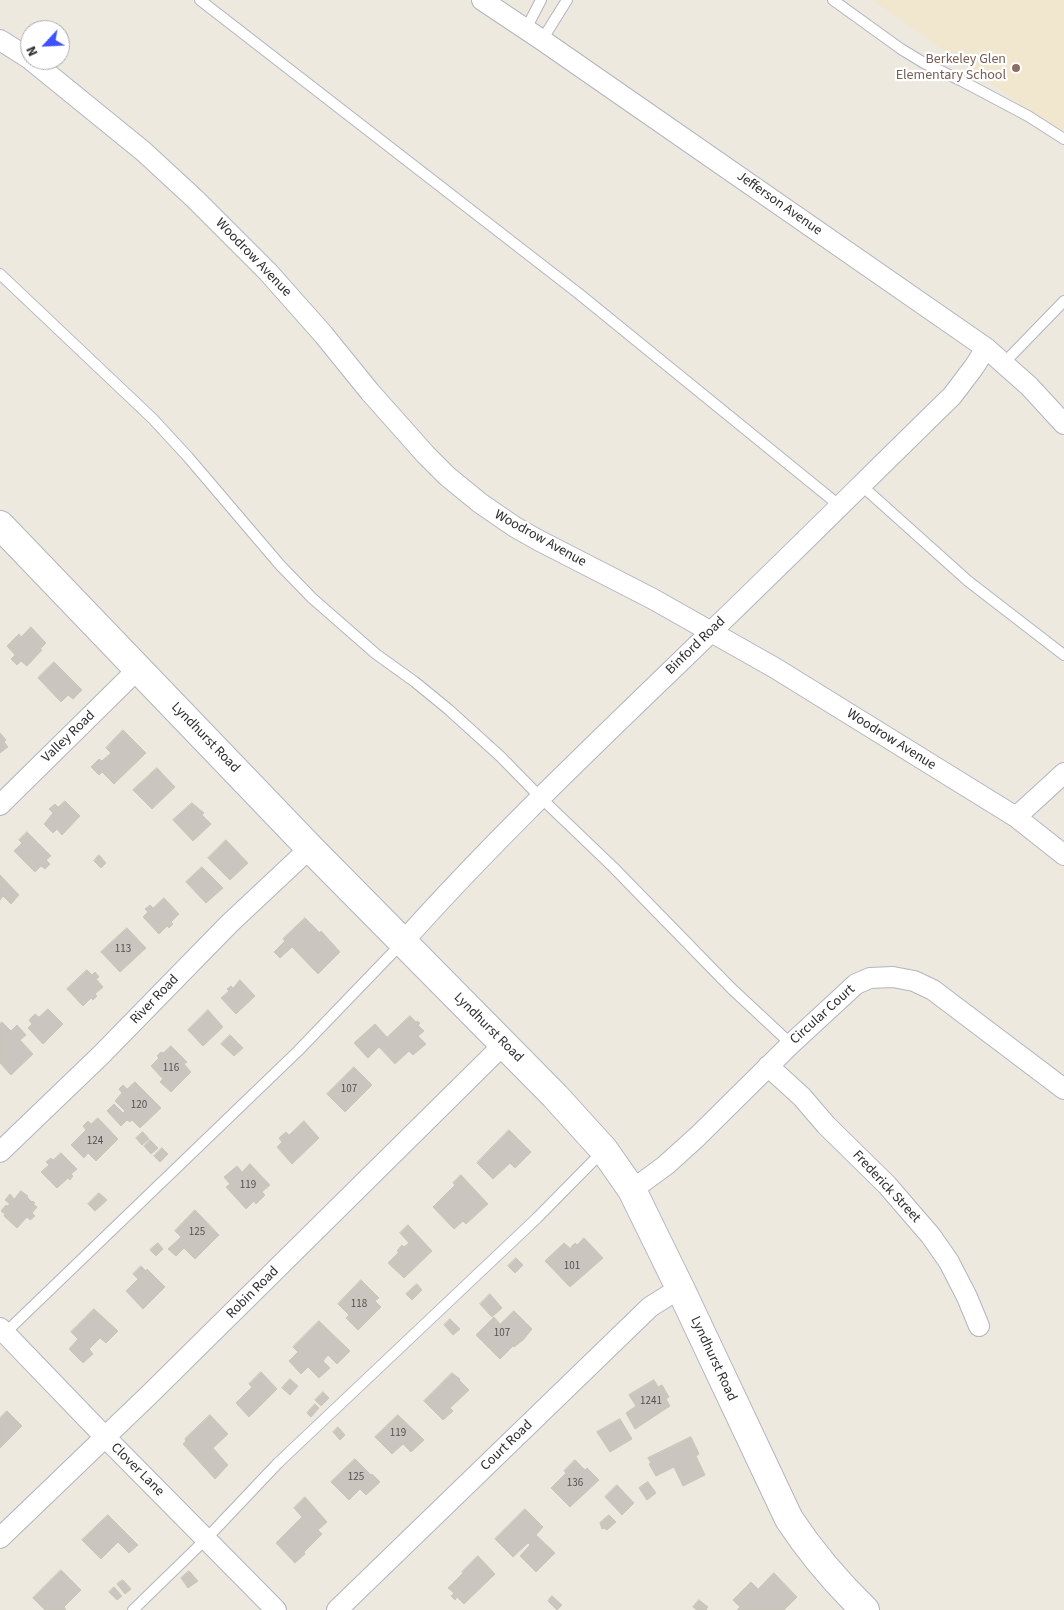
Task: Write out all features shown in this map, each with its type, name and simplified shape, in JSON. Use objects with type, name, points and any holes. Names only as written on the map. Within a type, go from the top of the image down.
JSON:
[{"type":"main road","name":"Lyndhurst Road","points":[[0,525],[310,848],[555,1096],[604,1150],[632,1190],[789,1519],[812,1553],[838,1585],[865,1610]]},
{"type":"street","name":"Jefferson Avenue","points":[[482,0],[986,348],[1029,386],[1064,424]]},
{"type":"street","name":"Woodrow Avenue","points":[[0,40],[20,53]]},
{"type":"street","name":"Woodrow Avenue","points":[[43,70],[143,151],[195,199],[268,272],[329,340],[370,392],[426,454],[447,476],[480,503],[538,540],[653,599],[775,668],[1016,817],[1064,854]]},
{"type":"street","name":"Binford Road","points":[[402,942],[449,890],[614,725],[712,632],[952,396],[974,368],[986,348]]},
{"type":"street","name":"Valley Road","points":[[0,805],[138,669]]},
{"type":"street","points":[[1016,817],[1064,773]]},
{"type":"street","name":"River Road","points":[[0,1152],[101,1055],[229,924],[310,848]]},
{"type":"street","name":"Circular Court","points":[[632,1190],[679,1154],[768,1066],[856,984],[870,978],[893,977],[914,981],[933,990],[1064,1088]]},
{"type":"street","name":"Robin Road","points":[[0,1538],[504,1044]]},
{"type":"street","name":"Frederick Street","points":[[768,1066],[887,1185],[931,1236],[958,1280],[979,1326]]},
{"type":"street","name":"Court Road","points":[[338,1610],[650,1307],[680,1288]]},
{"type":"street","name":"Clover Lane","points":[[2,1333],[276,1610]]},
{"type":"lane","points":[[200,0],[570,287],[840,506]]},
{"type":"lane","points":[[534,35],[541,0]]},
{"type":"lane","points":[[534,35],[567,0]]},
{"type":"lane","points":[[832,0],[924,63],[1028,116],[1064,139]]},
{"type":"lane","points":[[0,274],[153,419],[280,565],[312,598],[376,654],[448,709],[501,757],[731,988],[791,1044]]},
{"type":"lane","points":[[1004,363],[1064,301]]},
{"type":"lane","points":[[861,486],[968,581],[1064,655]]},
{"type":"lane","points":[[2,1333],[298,1051],[402,942]]},
{"type":"lane","points":[[134,1610],[206,1539],[278,1463],[538,1218],[604,1150]]},
{"type":"shaded area","name":"Berkeley Glen Elementary School","points":[[872,0],[1064,0],[1064,135]]},
{"type":"building","points":[[31,627],[46,643],[27,666],[21,661],[17,665],[11,659],[15,655],[7,646],[19,634],[21,637]]},
{"type":"building","points":[[54,662],[82,690],[73,699],[68,695],[61,702],[38,678]]},
{"type":"building","points":[[123,730],[146,753],[114,784],[102,772],[99,775],[91,767],[99,759],[102,761],[111,753],[106,748]]},
{"type":"building","points":[[0,733],[6,740],[4,742],[8,747],[0,753]]},
{"type":"building","points":[[157,768],[175,787],[152,809],[133,790]]},
{"type":"building","points":[[65,801],[80,816],[62,835],[57,829],[53,833],[44,824],[53,813],[49,809],[55,804],[58,807]]},
{"type":"building","points":[[192,803],[204,813],[202,815],[211,824],[193,841],[173,820]]},
{"type":"building","points":[[27,832],[51,856],[46,860],[50,864],[45,869],[41,866],[35,872],[14,851],[22,843],[19,840]]},
{"type":"building","points":[[226,840],[248,863],[230,880],[208,858]]},
{"type":"building","points":[[99,855],[106,863],[101,868],[94,861]]},
{"type":"building","points":[[202,867],[223,888],[206,903],[186,882]]},
{"type":"building","points":[[0,875],[19,895],[11,904],[3,896],[0,900]]},
{"type":"building","points":[[164,898],[179,914],[171,922],[173,924],[169,928],[167,926],[159,934],[143,917],[148,912],[145,909],[150,905],[153,908]]},
{"type":"building","points":[[305,918],[320,933],[321,931],[340,952],[318,974],[292,947],[280,958],[274,952],[285,941],[283,939]]},
{"type":"building","points":[[127,928],[146,948],[120,972],[101,952]]},
{"type":"building","points":[[87,970],[92,975],[95,972],[99,977],[96,979],[103,987],[95,994],[97,996],[93,1000],[91,998],[83,1006],[67,989]]},
{"type":"building","points":[[240,980],[255,996],[236,1014],[221,998],[229,991],[227,989],[231,986],[233,988]]},
{"type":"building","points":[[48,1009],[63,1024],[43,1044],[28,1028],[32,1024],[29,1020],[35,1014],[39,1017]]},
{"type":"building","points":[[208,1010],[223,1027],[203,1046],[188,1030]]},
{"type":"building","points":[[410,1016],[420,1023],[418,1025],[424,1031],[418,1036],[426,1044],[413,1055],[409,1051],[395,1064],[379,1047],[368,1058],[354,1043],[375,1024],[387,1037]]},
{"type":"building","points":[[2,1022],[11,1031],[17,1025],[26,1035],[20,1040],[33,1054],[11,1075],[0,1063],[0,1024]]},
{"type":"building","points":[[230,1035],[243,1048],[234,1056],[221,1044]]},
{"type":"building","points":[[171,1046],[187,1062],[184,1064],[191,1072],[171,1092],[160,1082],[163,1079],[151,1066],[159,1058],[157,1056],[161,1052],[163,1053]]},
{"type":"building","points":[[354,1067],[372,1085],[345,1112],[327,1094]]},
{"type":"building","points":[[135,1082],[161,1108],[140,1128],[132,1120],[130,1122],[127,1120],[121,1126],[107,1111],[114,1104],[123,1113],[125,1111],[115,1101],[122,1093],[119,1089],[123,1085],[127,1089]]},
{"type":"building","points":[[98,1118],[118,1139],[96,1161],[88,1153],[84,1158],[71,1145],[86,1130],[83,1126],[88,1121],[91,1124]]},
{"type":"building","points":[[304,1121],[319,1138],[292,1164],[277,1147],[282,1142],[279,1138],[286,1132],[289,1135]]},
{"type":"building","points":[[509,1130],[531,1152],[515,1168],[510,1163],[493,1179],[477,1163]]},
{"type":"building","points":[[143,1132],[149,1139],[142,1145],[136,1138]]},
{"type":"building","points":[[150,1140],[158,1148],[151,1154],[144,1146]]},
{"type":"building","points":[[162,1148],[168,1154],[160,1162],[154,1156]]},
{"type":"building","points":[[61,1153],[77,1169],[71,1174],[73,1176],[70,1180],[68,1178],[57,1188],[41,1172],[49,1165],[46,1162],[51,1158],[53,1160]]},
{"type":"building","points":[[250,1164],[270,1185],[262,1192],[265,1195],[256,1204],[254,1201],[246,1209],[226,1187],[230,1184],[224,1177],[237,1166],[242,1172]]},
{"type":"building","points":[[461,1175],[488,1204],[466,1224],[463,1221],[454,1229],[433,1207],[455,1185],[453,1183]]},
{"type":"building","points":[[21,1191],[37,1207],[32,1213],[35,1216],[30,1220],[27,1217],[17,1228],[1,1211],[6,1205],[10,1204],[5,1200],[10,1194],[14,1199]]},
{"type":"building","points":[[99,1193],[107,1200],[95,1211],[88,1204]]},
{"type":"building","points":[[195,1210],[219,1235],[195,1259],[184,1248],[176,1256],[168,1249],[181,1237],[175,1231]]},
{"type":"building","points":[[408,1225],[432,1251],[404,1278],[388,1263],[399,1252],[397,1251],[402,1245],[404,1247],[409,1243],[400,1233]]},
{"type":"building","points":[[584,1238],[603,1258],[570,1287],[545,1261],[564,1243],[572,1250],[571,1247],[575,1243],[577,1245]]},
{"type":"building","points":[[158,1243],[163,1249],[156,1256],[150,1250]]},
{"type":"building","points":[[516,1258],[523,1265],[515,1273],[508,1266]]},
{"type":"building","points":[[141,1266],[146,1271],[147,1269],[165,1287],[143,1309],[126,1291],[138,1279],[133,1274]]},
{"type":"building","points":[[361,1280],[379,1298],[375,1301],[381,1307],[358,1330],[346,1318],[349,1315],[338,1304]]},
{"type":"building","points":[[417,1284],[422,1290],[412,1300],[406,1294]]},
{"type":"building","points":[[490,1294],[502,1308],[492,1317],[480,1304]]},
{"type":"building","points":[[94,1309],[118,1331],[106,1343],[100,1338],[89,1349],[93,1354],[83,1363],[69,1349],[78,1339],[71,1332]]},
{"type":"building","points":[[514,1311],[532,1329],[523,1340],[513,1346],[500,1359],[476,1335],[494,1317],[500,1324]]},
{"type":"building","points":[[450,1319],[460,1329],[453,1335],[444,1325]]},
{"type":"building","points":[[319,1321],[350,1351],[337,1364],[328,1355],[323,1361],[330,1368],[319,1378],[308,1367],[301,1374],[289,1361],[298,1352],[293,1347]]},
{"type":"building","points":[[261,1372],[277,1389],[249,1417],[236,1403],[252,1387],[249,1384]]},
{"type":"building","points":[[452,1373],[469,1390],[450,1408],[453,1411],[443,1420],[424,1401]]},
{"type":"building","points":[[290,1379],[298,1386],[290,1395],[282,1388]]},
{"type":"building","points":[[654,1380],[658,1387],[662,1385],[669,1397],[666,1399],[670,1406],[635,1429],[626,1413],[636,1406],[629,1395]]},
{"type":"building","points":[[323,1392],[329,1398],[321,1406],[315,1400]]},
{"type":"building","points":[[315,1404],[319,1408],[311,1417],[307,1413]]},
{"type":"building","points":[[7,1411],[22,1426],[0,1448],[0,1418]]},
{"type":"building","points":[[210,1415],[228,1434],[213,1448],[228,1465],[215,1479],[183,1444],[186,1441],[185,1439]]},
{"type":"building","points":[[398,1415],[424,1440],[411,1452],[403,1444],[392,1454],[375,1437]]},
{"type":"building","points":[[620,1419],[632,1439],[610,1452],[597,1432]]},
{"type":"building","points":[[338,1427],[345,1435],[340,1440],[333,1432]]},
{"type":"building","points":[[691,1437],[699,1454],[696,1456],[705,1475],[683,1486],[674,1467],[656,1476],[649,1464],[651,1463],[648,1458]]},
{"type":"building","points":[[355,1459],[380,1482],[366,1495],[360,1489],[349,1500],[331,1482]]},
{"type":"building","points":[[575,1460],[585,1470],[587,1468],[599,1480],[570,1507],[551,1488],[566,1473],[564,1471]]},
{"type":"building","points":[[648,1482],[656,1493],[647,1500],[639,1488]]},
{"type":"building","points":[[617,1485],[634,1503],[622,1515],[605,1497]]},
{"type":"building","points":[[305,1497],[327,1522],[318,1530],[322,1534],[295,1563],[276,1543],[302,1517],[294,1508]]},
{"type":"building","points":[[525,1509],[543,1527],[536,1535],[555,1553],[536,1572],[520,1556],[530,1545],[528,1543],[513,1557],[495,1539]]},
{"type":"building","points":[[108,1515],[138,1545],[129,1553],[118,1542],[101,1559],[82,1540]]},
{"type":"building","points":[[609,1515],[616,1522],[607,1530],[602,1529],[600,1523]]},
{"type":"building","points":[[478,1556],[495,1574],[464,1604],[457,1597],[455,1600],[451,1596],[454,1593],[448,1588]]},
{"type":"building","points":[[61,1570],[81,1590],[64,1607],[66,1610],[45,1610],[33,1598]]},
{"type":"building","points":[[189,1571],[198,1581],[188,1588],[181,1578]]},
{"type":"building","points":[[774,1573],[797,1597],[784,1610],[737,1610],[740,1607],[733,1600],[751,1582],[758,1589]]},
{"type":"building","points":[[123,1580],[131,1589],[125,1594],[117,1584]]},
{"type":"building","points":[[114,1587],[122,1596],[117,1600],[109,1592]]},
{"type":"building","points":[[552,1596],[562,1605],[557,1610],[548,1601]]},
{"type":"building","points":[[699,1600],[708,1607],[706,1610],[697,1610],[693,1607]]},
{"type":"place","name":"Berkeley Glen Elementary School","points":[[1016,68]]}]
